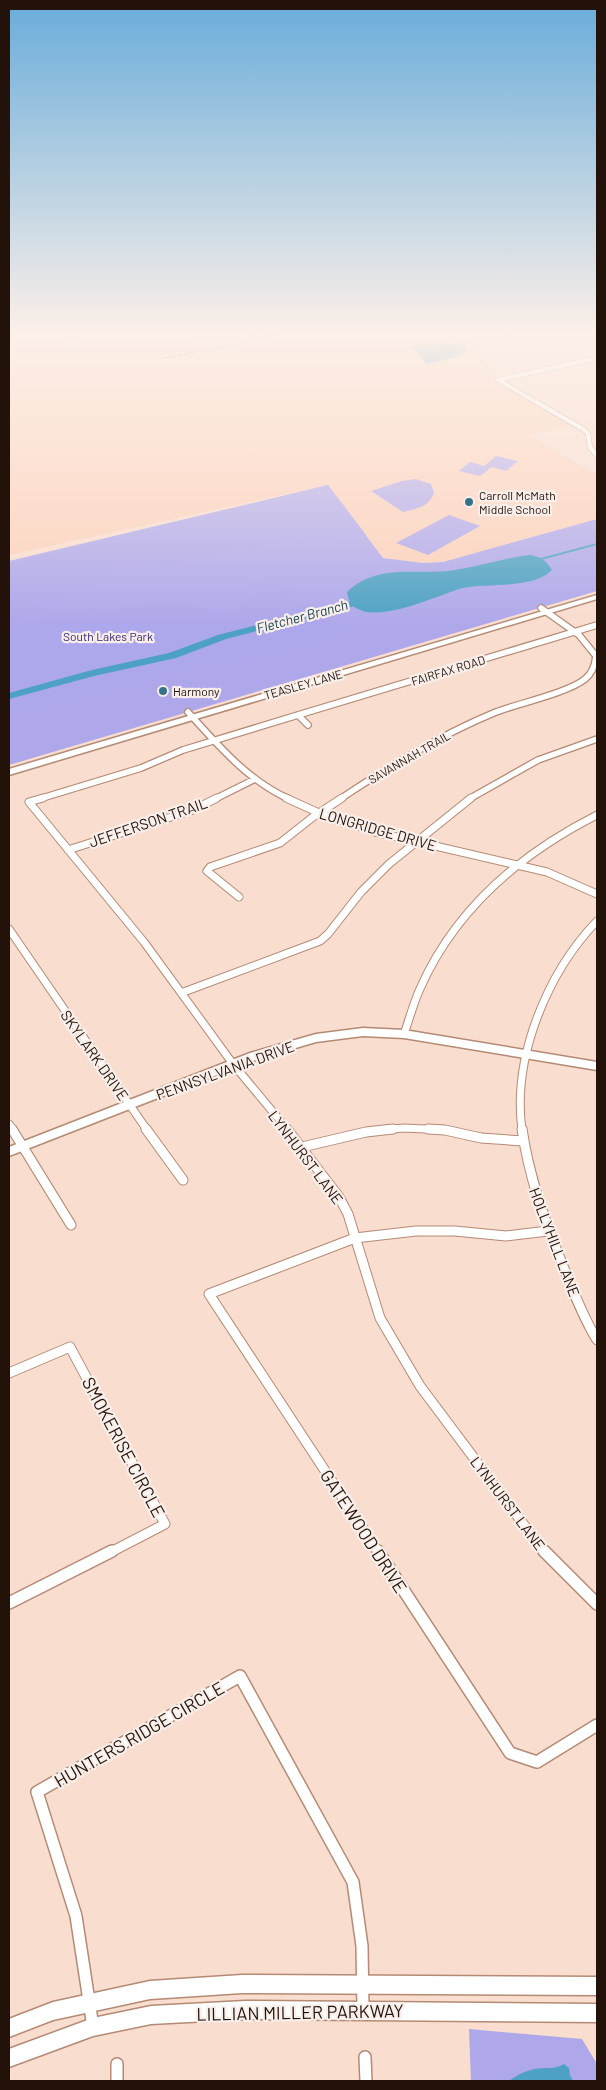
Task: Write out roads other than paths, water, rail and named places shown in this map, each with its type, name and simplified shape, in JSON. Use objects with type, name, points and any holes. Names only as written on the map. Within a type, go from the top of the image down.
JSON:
[{"type":"main road","name":"TEASLEY LANE","points":[[544,610],[597,591]]},
{"type":"main road","name":"TEASLEY LANE","points":[[9,765],[544,610],[597,597]]},
{"type":"main road","name":"TEASLEY LANE","points":[[9,772],[190,714]]},
{"type":"main road","name":"PENNSYLVANIA DRIVE","points":[[9,1152],[233,1064],[296,1042],[316,1038],[363,1032],[404,1034],[597,1066]]},
{"type":"main road","name":"LILLIAN MILLER PARKWAY","points":[[9,2028],[53,2011],[159,1989],[242,1984],[597,1986]]},
{"type":"main road","name":"LILLIAN MILLER PARKWAY","points":[[9,2058],[93,2027],[151,2015],[245,2010],[597,2013]]},
{"type":"street","points":[[586,432],[590,447],[597,456]]},
{"type":"street","name":"SAVANNAH TRAIL","points":[[239,897],[207,870],[210,867],[280,843],[319,813],[397,761],[441,736],[497,712],[571,687],[585,680],[594,669],[596,656],[590,644],[544,610]]},
{"type":"street","name":"FAIRFAX ROAD","points":[[29,802],[141,768],[183,750],[597,625]]},
{"type":"street","name":"LONGRIDGE DRIVE","points":[[190,714],[233,761],[255,779],[284,797],[319,813],[375,832],[553,874],[597,894]]},
{"type":"street","points":[[298,715],[308,725]]},
{"type":"street","points":[[181,993],[286,955],[320,940],[328,934],[389,864],[469,799],[503,778],[538,760],[597,739]]},
{"type":"street","name":"JEFFERSON TRAIL","points":[[68,850],[193,810],[255,779]]},
{"type":"street","name":"LYNHURST LANE","points":[[29,802],[120,912],[233,1064],[302,1147],[339,1197],[348,1214],[380,1318],[420,1386],[548,1557],[597,1604]]},
{"type":"street","points":[[404,1034],[418,992],[446,938],[481,897],[517,865],[550,842],[597,815]]},
{"type":"street","name":"HOLLYHILL LANE","points":[[597,921],[587,930],[561,968],[538,1015],[527,1054],[520,1100],[523,1141],[532,1181],[548,1231],[586,1321],[597,1340]]},
{"type":"street","name":"SKYLARK DRIVE","points":[[9,929],[183,1180]]},
{"type":"street","points":[[9,1124],[71,1225]]},
{"type":"street","points":[[302,1147],[379,1130],[404,1128],[445,1130],[481,1138],[523,1141]]},
{"type":"street","points":[[354,1238],[416,1231],[455,1231],[506,1236],[548,1231]]},
{"type":"street","name":"GATEWOOD DRIVE","points":[[354,1238],[209,1294],[510,1754],[537,1762],[597,1725]]},
{"type":"street","name":"SMOKERISE CIRCLE","points":[[9,1373],[70,1346],[165,1524],[9,1603]]},
{"type":"street","name":"HUNTERS RIDGE CIRCLE","points":[[93,2027],[76,1916],[37,1792],[240,1676],[353,1882],[360,1917],[364,1984],[363,2010]]},
{"type":"street","points":[[365,2057],[366,2081]]},
{"type":"street","points":[[117,2064],[117,2081]]},
{"type":"water","points":[[530,555],[543,560],[552,570],[544,576],[523,583],[463,588],[399,609],[381,612],[365,611],[353,605],[347,592],[359,583],[385,573],[455,570]]},
{"type":"water","points":[[564,2064],[569,2068],[573,2081],[509,2081],[528,2071],[557,2067]]},
{"type":"waterway","name":"Fletcher Branch","points":[[541,559],[597,544]]},
{"type":"waterway","name":"Fletcher Branch","points":[[9,696],[92,673],[172,656],[222,637],[351,604]]},
{"type":"place","name":"Carroll McMath Middle School","points":[[469,502]]},
{"type":"place","name":"Harmony","points":[[163,691]]},
{"type":"park label","name":"South Lakes Park","points":[[108,636]]}]
